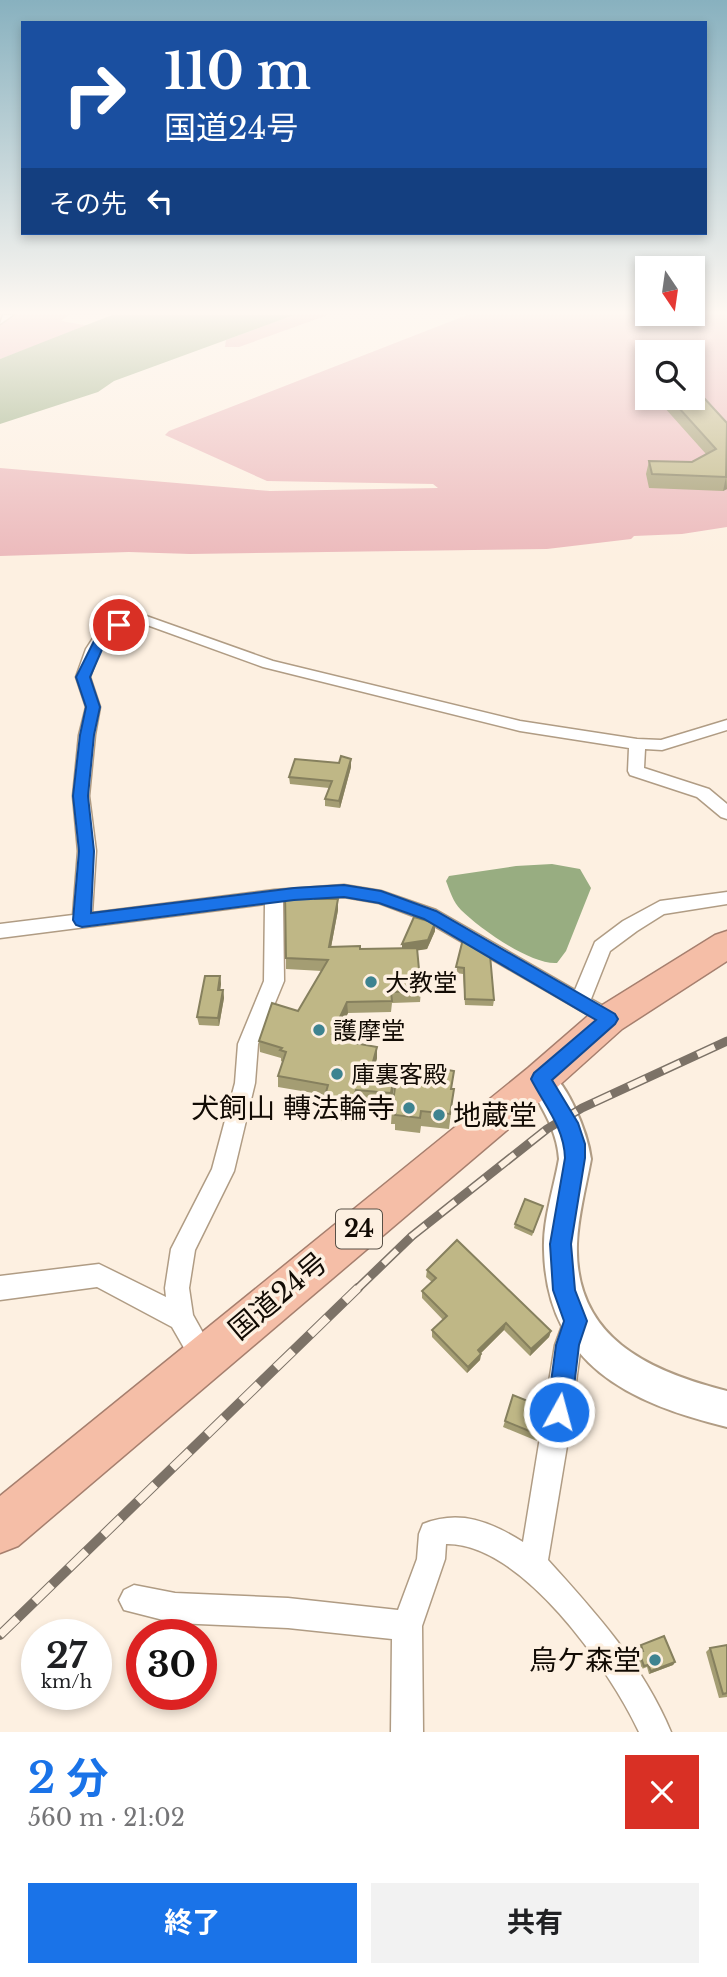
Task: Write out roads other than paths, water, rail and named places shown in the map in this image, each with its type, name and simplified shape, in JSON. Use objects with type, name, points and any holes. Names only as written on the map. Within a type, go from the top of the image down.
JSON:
[{"type":"highway","name":"国道24号","points":[[0,1528],[541,1079],[594,1011],[727,944]]},
{"type":"street","points":[[82,920],[87,851],[81,796],[87,735],[93,707],[83,677],[102,635],[135,616],[268,664],[520,726],[637,744],[662,745],[727,725]]},
{"type":"street","points":[[637,744],[636,771],[703,793],[727,813]]},
{"type":"street","points":[[0,931],[274,896],[344,891],[381,897],[430,915],[594,1011],[601,947],[660,908],[727,898]]},
{"type":"street","points":[[204,1357],[181,1318],[177,1288],[183,1249],[223,1171],[244,1083],[248,1044],[274,981],[274,896]]},
{"type":"street","points":[[541,1079],[571,1129],[575,1144],[560,1244],[564,1290],[576,1321],[602,1354],[631,1376],[680,1398],[727,1409]]},
{"type":"street","points":[[0,1288],[99,1275],[181,1318]]},
{"type":"street","points":[[533,1565],[556,1434],[568,1345],[576,1321]]},
{"type":"street","points":[[407,1732],[407,1626],[431,1559],[433,1534],[447,1528],[485,1535],[533,1565],[615,1657],[655,1732]]},
{"type":"street","points":[[134,1600],[175,1608],[288,1613],[407,1626]]},
{"type":"railway","points":[[356,1290],[412,1236],[547,1129],[582,1108],[727,1041]]},
{"type":"railway","points":[[0,1635],[358,1288]]},
{"type":"place","name":"大教堂","points":[[371,982]]},
{"type":"place","name":"護摩堂","points":[[319,1030]]},
{"type":"place","name":"庫裏客殿","points":[[337,1074]]},
{"type":"place","name":"犬飼山 轉法輪寺","points":[[409,1108]]},
{"type":"place","name":"地蔵堂","points":[[439,1115]]},
{"type":"place","name":"烏ケ森堂","points":[[655,1660]]}]
